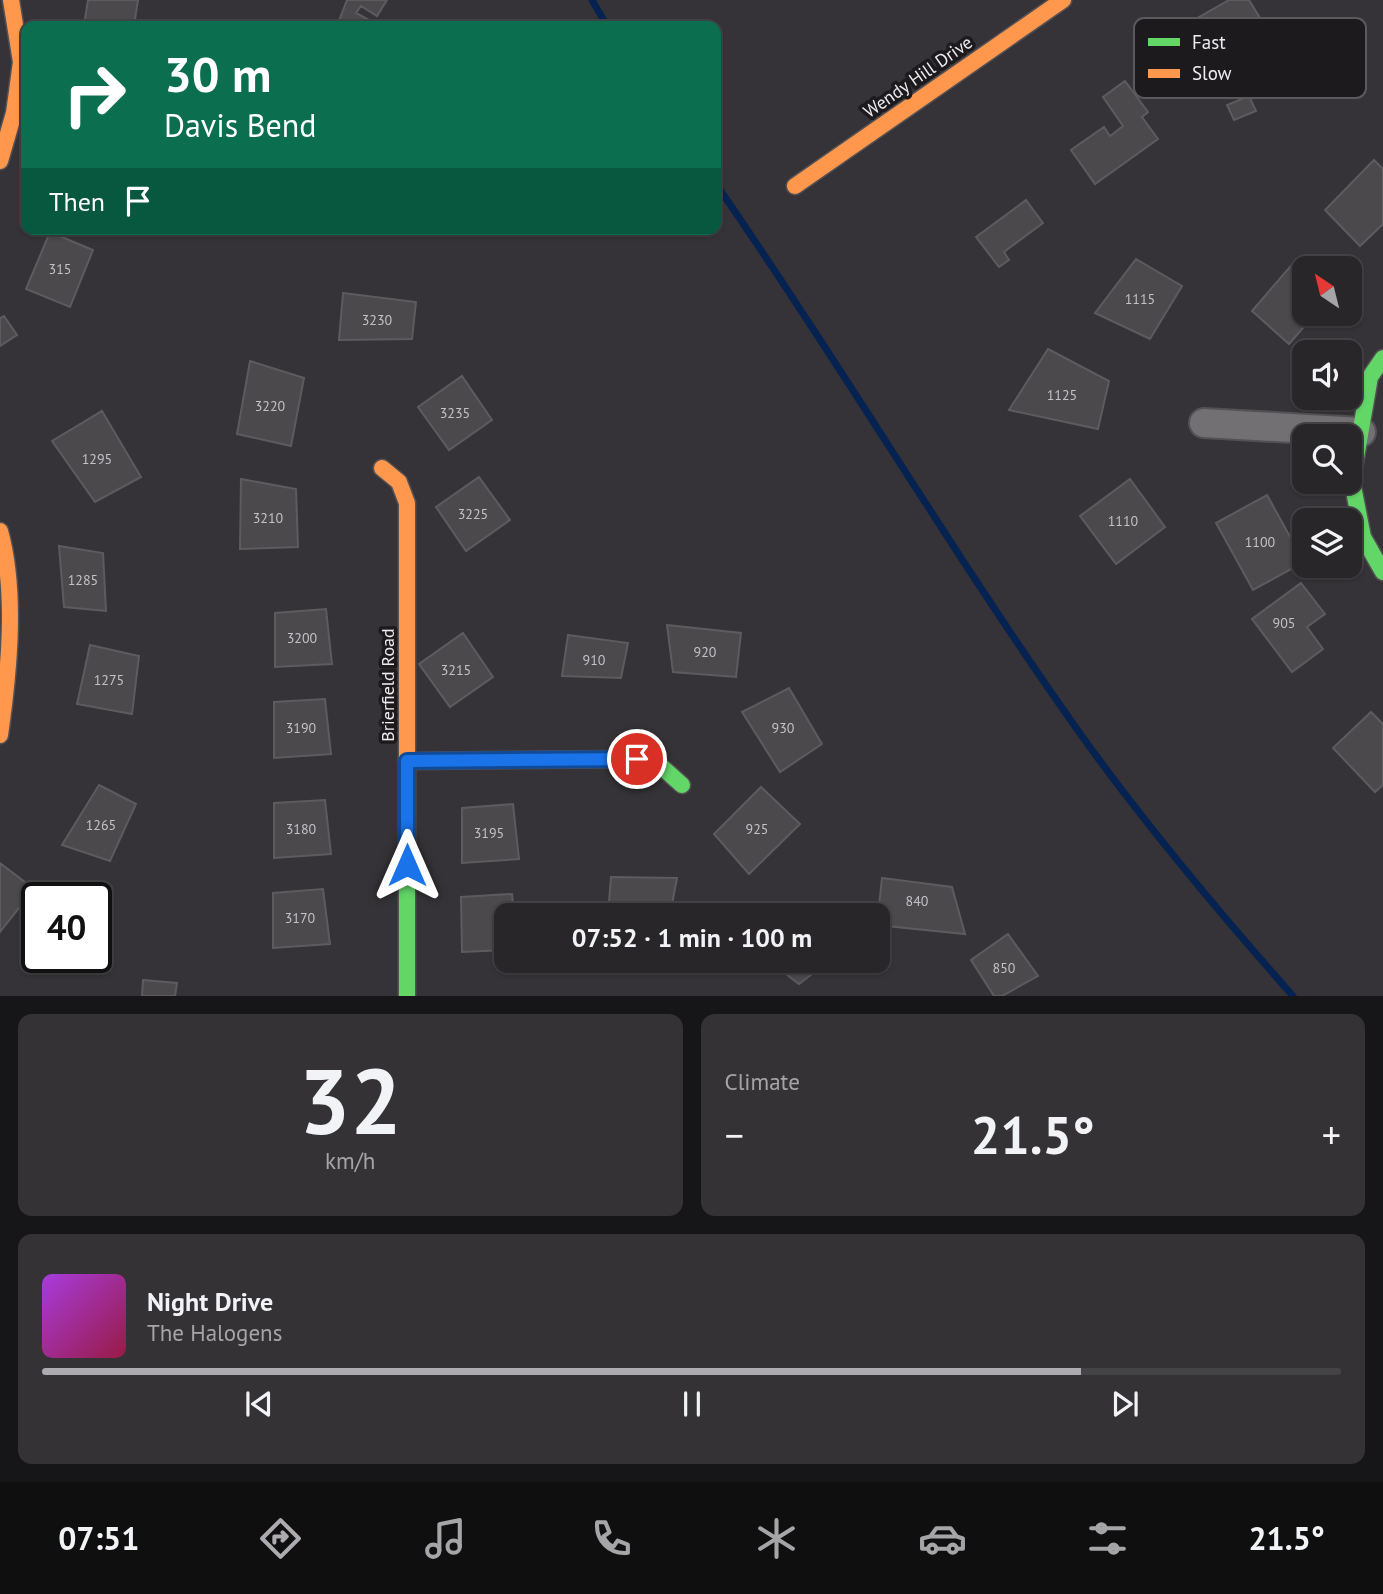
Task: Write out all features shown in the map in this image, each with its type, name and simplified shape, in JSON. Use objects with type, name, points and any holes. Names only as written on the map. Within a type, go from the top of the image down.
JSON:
[{"type":"street","points":[[0,161],[14,113],[21,62],[11,0]]},
{"type":"street","name":"Wendy Hill Drive","points":[[795,186],[1063,0]]},
{"type":"street","points":[[1362,426],[1370,377],[1383,358]]},
{"type":"street","points":[[1204,423],[1292,428]]},
{"type":"street","name":"Brierfield Road","points":[[382,468],[399,482],[407,503],[407,996]]},
{"type":"street","points":[[1355,494],[1363,537],[1383,572]]},
{"type":"street","points":[[0,531],[9,563],[6,693],[0,735]]},
{"type":"street","points":[[407,761],[637,759],[663,768],[682,785]]},
{"type":"building","points":[[88,0],[138,0],[135,21],[85,21]]},
{"type":"building","points":[[347,0],[387,0],[377,16],[361,6],[356,13],[369,21],[339,21]]},
{"type":"building","points":[[1229,0],[1249,0],[1260,18],[1197,18]]},
{"type":"building","points":[[1125,81],[1134,93],[1134,98],[1138,98],[1148,112],[1142,117],[1158,139],[1095,184],[1071,150],[1104,127],[1110,136],[1123,126],[1103,97]]},
{"type":"building","points":[[1250,98],[1256,111],[1234,120],[1227,105]]},
{"type":"building","points":[[1374,160],[1383,169],[1383,224],[1360,246],[1325,210]]},
{"type":"building","points":[[1026,200],[1043,223],[1004,252],[1009,260],[999,267],[976,237]]},
{"type":"building","points":[[49,235],[57,235],[93,250],[70,307],[26,289]]},
{"type":"building","points":[[1136,259],[1182,286],[1150,339],[1095,313]]},
{"type":"building","points":[[1292,264],[1292,326],[1305,326],[1289,344],[1252,311]]},
{"type":"building","points":[[343,293],[416,302],[412,339],[339,340]]},
{"type":"building","points":[[4,316],[17,335],[0,346],[0,318]]},
{"type":"building","points":[[1048,349],[1109,381],[1098,429],[1009,410]]},
{"type":"building","points":[[250,361],[304,378],[291,446],[237,434]]},
{"type":"building","points":[[462,376],[492,420],[449,450],[418,407]]},
{"type":"building","points":[[102,411],[141,477],[95,502],[52,441]]},
{"type":"building","points":[[479,477],[510,520],[466,551],[436,507]]},
{"type":"building","points":[[241,479],[296,489],[298,547],[240,549]]},
{"type":"building","points":[[1130,479],[1165,527],[1116,564],[1080,516]]},
{"type":"building","points":[[1267,495],[1292,540],[1292,569],[1253,590],[1216,523]]},
{"type":"building","points":[[59,546],[103,553],[106,611],[64,607]]},
{"type":"building","points":[[1301,583],[1325,614],[1307,627],[1323,649],[1292,672],[1252,619]]},
{"type":"building","points":[[326,609],[332,664],[275,667],[275,613]]},
{"type":"building","points":[[667,625],[741,633],[736,677],[673,672]]},
{"type":"building","points":[[463,633],[493,677],[450,707],[419,664]]},
{"type":"building","points":[[568,635],[628,643],[621,678],[562,676]]},
{"type":"building","points":[[90,645],[139,656],[132,714],[77,704]]},
{"type":"building","points":[[789,688],[822,744],[780,772],[742,712]]},
{"type":"building","points":[[325,699],[331,754],[274,758],[274,702]]},
{"type":"building","points":[[1371,712],[1383,724],[1383,785],[1375,792],[1333,748]]},
{"type":"building","points":[[99,785],[136,804],[110,861],[62,845]]},
{"type":"building","points":[[761,787],[800,824],[749,874],[714,834]]},
{"type":"building","points":[[325,800],[331,854],[274,858],[274,803]]},
{"type":"building","points":[[513,804],[519,859],[462,863],[462,808]]},
{"type":"building","points":[[0,863],[25,882],[21,882],[21,905],[0,932]]},
{"type":"building","points":[[611,877],[677,878],[672,903],[609,903]]},
{"type":"building","points":[[882,878],[952,887],[965,934],[890,926],[890,903],[879,903]]},
{"type":"building","points":[[323,889],[330,944],[273,948],[273,893]]},
{"type":"building","points":[[512,894],[513,903],[494,903],[494,951],[462,952],[461,897]]},
{"type":"building","points":[[1008,934],[1038,976],[1002,996],[994,996],[971,960]]},
{"type":"building","points":[[785,973],[813,973],[799,984]]},
{"type":"building","points":[[143,980],[177,983],[175,996],[142,996]]},
{"type":"waterway","points":[[592,0],[604,21]]},
{"type":"waterway","points":[[721,191],[1074,725],[1180,864],[1293,996]]},
{"type":"traffic: fast","points":[[1383,358],[1370,377],[1352,481],[1363,537],[1383,572]]},
{"type":"traffic: fast","points":[[407,761],[637,759],[663,768],[682,785]]},
{"type":"traffic: fast","points":[[407,852],[407,996]]},
{"type":"traffic: slow","points":[[0,161],[14,113],[21,62],[11,0]]},
{"type":"traffic: slow","points":[[795,186],[1063,0]]},
{"type":"traffic: slow","points":[[382,468],[399,482],[407,503],[407,852]]},
{"type":"traffic: slow","points":[[0,531],[10,606],[6,685],[0,735]]},
{"type":"route","points":[[407,865],[407,761],[637,759]]}]
